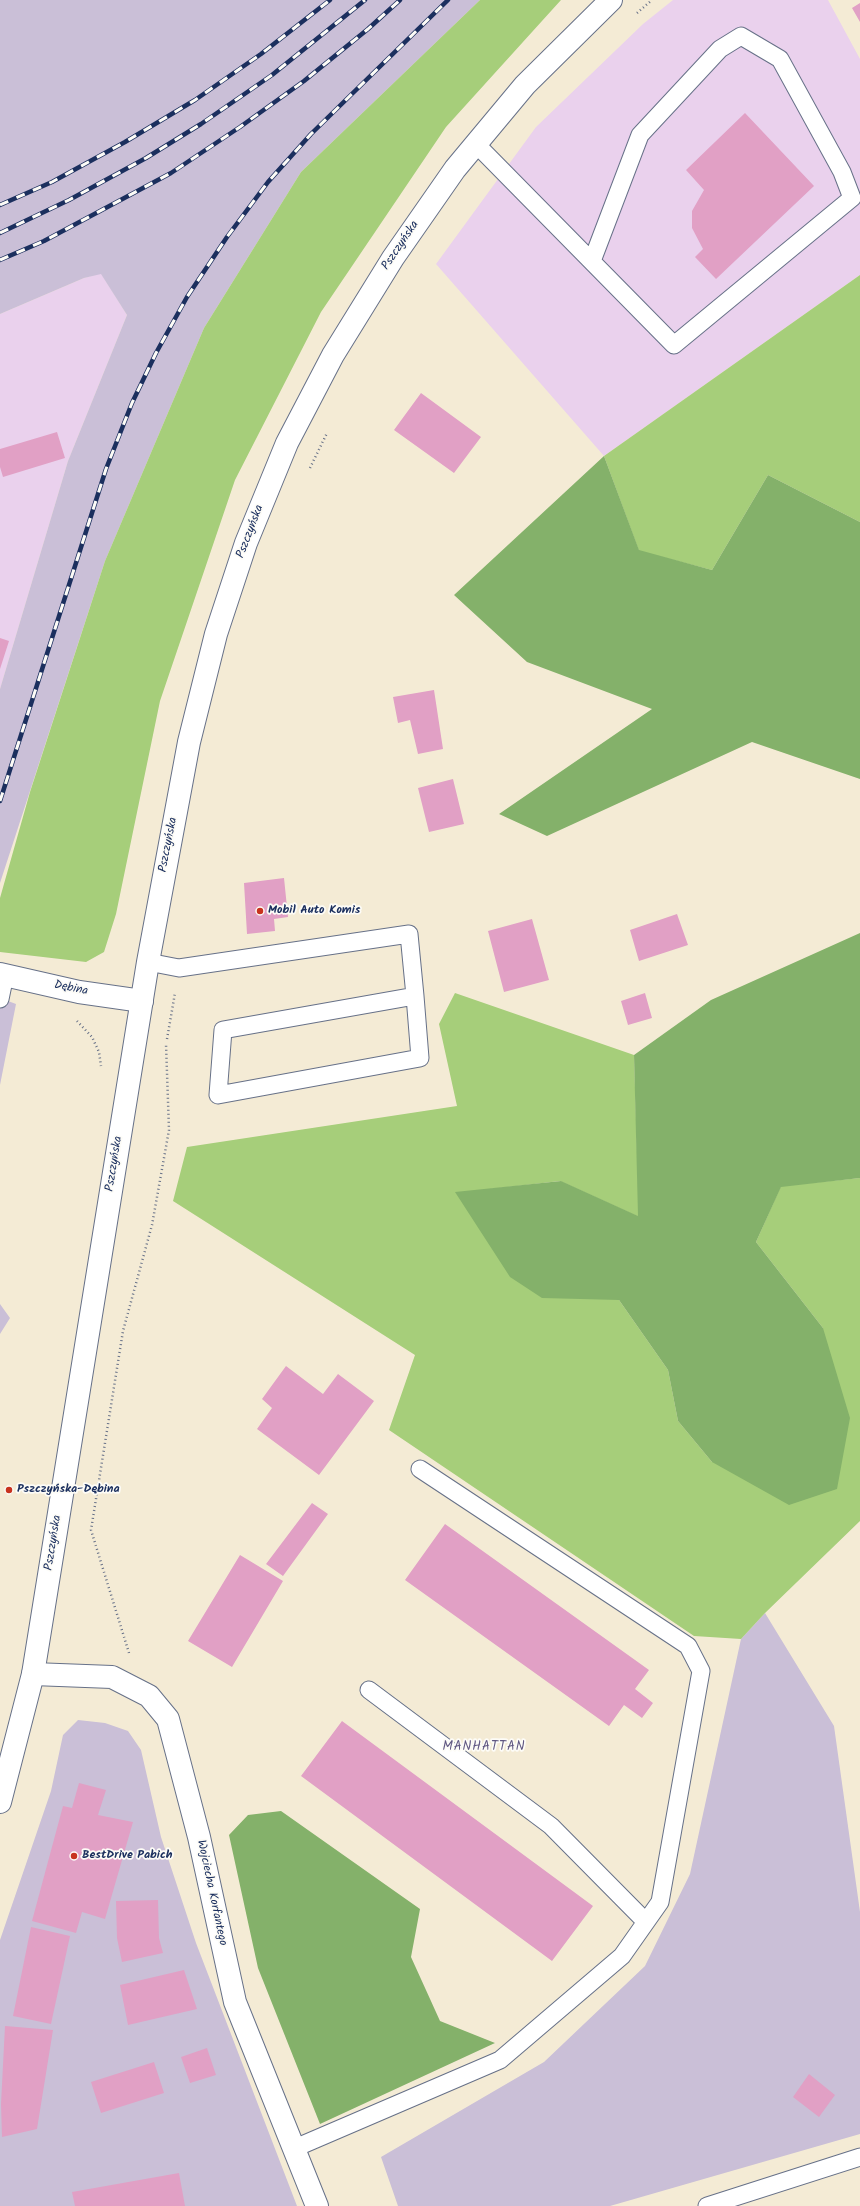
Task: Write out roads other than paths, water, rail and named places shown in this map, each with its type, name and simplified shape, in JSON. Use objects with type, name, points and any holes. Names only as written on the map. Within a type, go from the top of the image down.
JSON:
[{"type":"main road","name":"Pszczyńska","points":[[0,1802],[33,1674],[148,962],[189,742],[216,634],[246,543],[287,443],[333,355],[392,258],[455,170],[525,85],[611,0]]},
{"type":"main road","name":"Dębina","points":[[3,975],[79,992],[142,1000]]},
{"type":"main road","name":"Wojciecha Korfantego","points":[[33,1674],[112,1677],[149,1696],[168,1719],[199,1837],[235,2002],[295,2148],[316,2206]]},
{"type":"lane","points":[[476,144],[674,346],[852,198],[842,172],[780,59],[741,36],[720,49],[640,135],[592,261]]},
{"type":"lane","points":[[148,962],[180,968],[409,934],[420,1058],[218,1095],[223,1030],[414,996]]},
{"type":"lane","points":[[0,999],[3,975]]},
{"type":"lane","points":[[295,2148],[500,2060],[622,1956],[660,1902],[700,1671],[688,1646],[420,1469]]},
{"type":"lane","points":[[369,1690],[551,1826],[646,1922]]},
{"type":"lane","points":[[707,2206],[860,2157]]},
{"type":"railway","points":[[0,205],[52,182],[125,142],[195,100],[261,54],[330,0]]},
{"type":"railway","points":[[0,233],[69,200],[146,158],[201,124],[272,75],[365,0]]},
{"type":"railway","points":[[0,260],[44,241],[171,173],[240,127],[304,81],[368,29],[400,0]]},
{"type":"railway","points":[[0,801],[106,469],[132,403],[156,353],[187,297],[227,237],[268,182],[311,134],[448,0]]},
{"type":"place","name":"Mobil Auto Komis","points":[[260,911]]},
{"type":"place","name":"Pszczyńska-Dębina","points":[[9,1490]]},
{"type":"place","name":"BestDrive Pabich","points":[[74,1856]]},
{"type":"district","name":"MANHATTAN","points":[[484,1748]]}]
